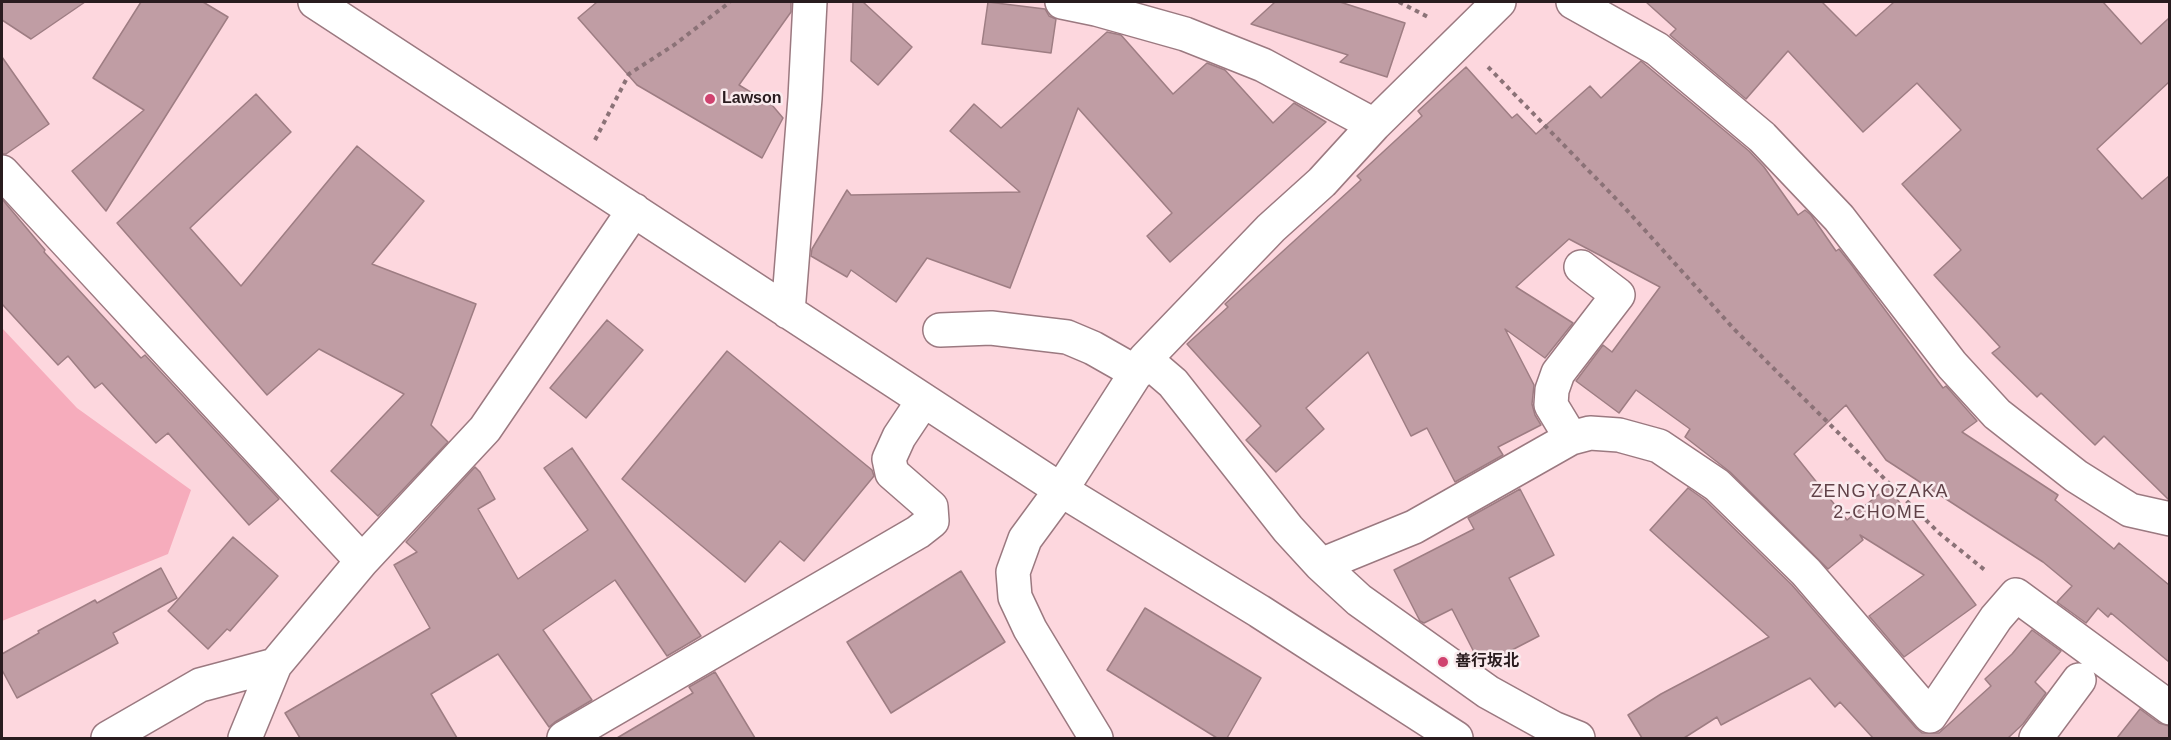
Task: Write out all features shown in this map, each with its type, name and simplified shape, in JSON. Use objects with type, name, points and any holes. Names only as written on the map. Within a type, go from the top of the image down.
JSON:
[{"type":"street","points":[[315,2],[923,401],[1062,490],[1259,611],[1456,738]]},
{"type":"street","points":[[788,312],[805,98],[810,2]]},
{"type":"street","points":[[1062,2],[1185,34],[1263,65],[1374,125]]},
{"type":"street","points":[[1096,738],[1030,629],[1015,597],[1013,572],[1025,539],[1062,490],[1141,366],[1271,228],[1322,182],[1374,125],[1499,2]]},
{"type":"street","points":[[1573,2],[1657,49],[1762,137],[1839,218],[1952,365],[2006,421],[2076,476],[2130,510],[2169,519]]},
{"type":"street","points":[[2,172],[362,561]]},
{"type":"street","points":[[245,738],[275,665],[362,561],[485,429],[634,210]]},
{"type":"street","points":[[1571,438],[1551,405],[1552,390],[1558,373],[1618,295],[1581,267]]},
{"type":"street","points":[[940,330],[991,328],[1067,337],[1141,366],[1173,383],[1288,529],[1321,565],[1359,600],[1488,692],[1553,728],[1578,738]]},
{"type":"street","points":[[564,738],[918,532],[932,521],[931,507],[892,473],[889,459],[899,437],[923,401]]},
{"type":"street","points":[[1321,565],[1414,527],[1571,438],[1590,433],[1619,435],[1659,446],[1717,485],[1806,572],[1930,716],[1996,618],[2016,595],[2169,708]]},
{"type":"street","points":[[108,738],[200,686],[275,665]]},
{"type":"street","points":[[2036,738],[2079,680]]},
{"type":"path","points":[[595,140],[629,75],[674,45],[730,2]]},
{"type":"path","points":[[1399,2],[1424,14],[1460,38],[1624,207],[1734,329],[1939,533],[2016,595]]},
{"type":"shaded area","points":[[2,328],[77,408],[191,490],[168,554],[2,621]]},
{"type":"building","points":[[2,2],[85,2],[31,39],[2,20]]},
{"type":"building","points":[[141,2],[203,2],[228,17],[106,211],[72,171],[144,110],[93,78]]},
{"type":"building","points":[[597,2],[791,2],[791,12],[739,85],[772,105],[783,118],[762,158],[637,85],[578,18]]},
{"type":"building","points":[[853,2],[863,2],[912,47],[878,85],[851,61]]},
{"type":"building","points":[[988,2],[1045,9],[1049,16],[1056,19],[1051,53],[982,44]]},
{"type":"building","points":[[1275,2],[1340,2],[1405,23],[1387,77],[1340,62],[1348,55],[1251,24]]},
{"type":"building","points":[[1646,2],[1822,2],[1856,36],[1894,2],[2103,2],[2141,44],[2169,18],[2169,82],[2097,149],[2142,199],[2169,176],[2169,500],[2104,436],[2095,445],[2041,393],[2037,397],[1992,353],[2000,347],[1934,275],[1961,250],[1902,184],[1961,130],[1917,83],[1863,132],[1788,51],[1746,99],[1670,35],[1676,29]]},
{"type":"building","points":[[1107,32],[1121,35],[1173,94],[1207,63],[1225,70],[1273,123],[1294,103],[1326,122],[1170,262],[1147,236],[1172,213],[1078,108],[1010,288],[927,258],[896,302],[851,270],[847,277],[811,256],[812,249],[847,190],[851,195],[1020,192],[950,131],[974,104],[1001,128]]},
{"type":"building","points":[[2,57],[49,124],[6,154],[2,154]]},
{"type":"building","points":[[1641,61],[1749,151],[1764,167],[1798,215],[1805,210],[1811,215],[1836,251],[1839,249],[1851,264],[1943,388],[1946,386],[1977,421],[1962,432],[2058,495],[2055,500],[2114,549],[2119,543],[2169,585],[2169,662],[2111,613],[2108,617],[2098,608],[2086,623],[2057,602],[2072,586],[2043,562],[1886,460],[1846,405],[1794,454],[1847,520],[1888,487],[1976,605],[1904,657],[1869,616],[1924,575],[1860,535],[1863,540],[1828,569],[1730,472],[1685,437],[1690,429],[1636,390],[1619,413],[1576,381],[1603,345],[1612,352],[1660,287],[1569,239],[1516,287],[1573,323],[1545,358],[1505,329],[1534,385],[1532,404],[1541,425],[1498,447],[1503,455],[1455,482],[1427,428],[1411,436],[1368,352],[1306,408],[1324,429],[1276,472],[1246,440],[1261,426],[1187,344],[1228,307],[1225,304],[1361,180],[1357,176],[1422,116],[1418,111],[1466,67],[1512,118],[1517,114],[1536,134],[1590,86],[1601,98]]},
{"type":"building","points":[[256,94],[291,132],[190,228],[241,286],[357,146],[424,201],[372,264],[476,304],[431,425],[448,442],[378,516],[331,471],[404,394],[319,349],[267,395],[117,223]]},
{"type":"building","points":[[2,199],[45,250],[44,252],[141,358],[145,355],[279,499],[249,525],[168,433],[156,443],[102,383],[95,388],[68,356],[58,365],[2,304]]},
{"type":"building","points":[[607,320],[643,350],[586,418],[550,388]]},
{"type":"building","points":[[727,351],[872,470],[874,476],[804,561],[780,541],[745,582],[622,479]]},
{"type":"building","points":[[572,448],[701,636],[667,656],[615,580],[543,630],[592,700],[549,727],[498,654],[431,694],[457,738],[300,738],[285,713],[430,628],[394,565],[417,552],[406,542],[475,467],[495,499],[478,509],[518,579],[588,530],[544,468]]},
{"type":"building","points":[[1688,488],[1705,500],[1792,585],[1922,733],[1939,733],[1991,686],[1985,679],[2012,654],[2032,630],[2061,651],[2035,682],[2046,693],[2023,724],[2008,738],[1873,738],[1840,702],[1835,707],[1810,678],[1721,725],[1717,717],[1684,738],[1642,738],[1628,715],[1661,694],[1769,637],[1650,530]]},
{"type":"building","points":[[1520,489],[1554,555],[1509,578],[1539,636],[1483,665],[1479,662],[1452,609],[1424,623],[1420,621],[1394,570],[1474,529],[1468,518]]},
{"type":"building","points":[[233,537],[278,576],[230,631],[227,629],[208,649],[168,611]]},
{"type":"building","points":[[161,568],[177,598],[113,633],[118,643],[17,698],[2,670],[2,654],[39,633],[38,631],[95,600],[97,603]]},
{"type":"building","points":[[961,571],[1005,642],[891,713],[847,642]]},
{"type":"building","points":[[1145,608],[1261,678],[1227,738],[1217,738],[1107,670]]},
{"type":"building","points":[[715,672],[755,738],[617,738],[693,693],[689,687]]},
{"type":"building","points":[[2140,709],[2159,723],[2169,726],[2169,738],[2117,738]]},
{"type":"place","name":"Lawson","points":[[710,99]]},
{"type":"place","name":"善行坂北","points":[[1443,662]]},
{"type":"district","name":"ZENGYOZAKA 2-CHOME","points":[[1880,502]]}]
